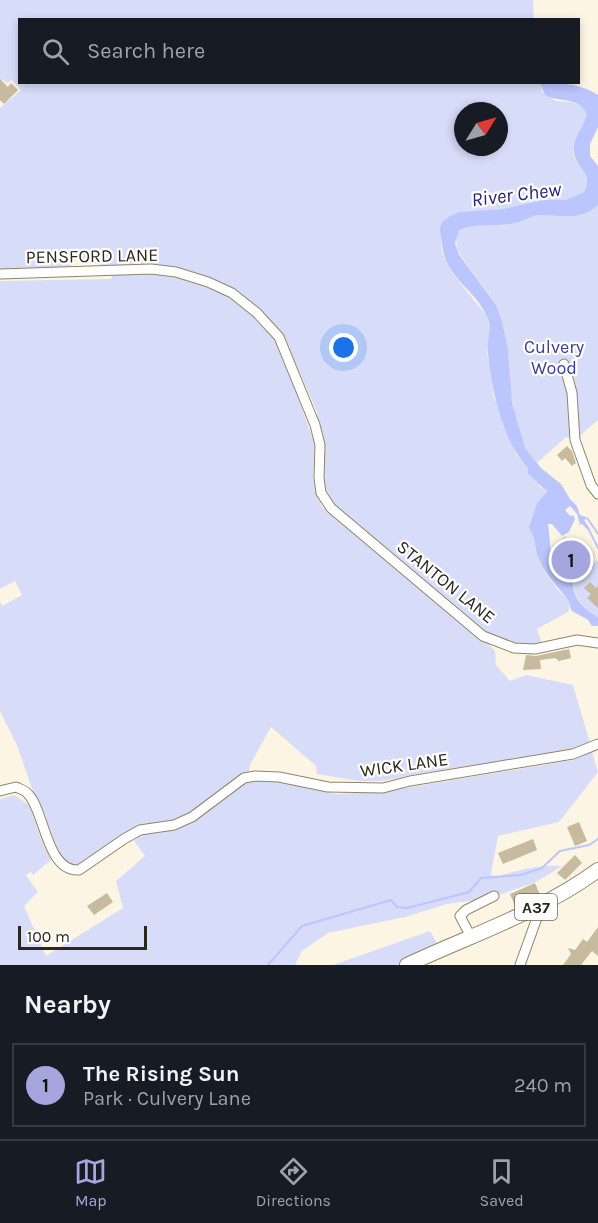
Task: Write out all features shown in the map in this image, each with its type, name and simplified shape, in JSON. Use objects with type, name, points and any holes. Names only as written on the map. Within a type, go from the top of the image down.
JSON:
[{"type":"highway","name":"A37","points":[[407,965],[542,904],[598,870]]},
{"type":"street","name":"PENSFORD LANE","points":[[0,274],[151,269],[187,275],[232,293],[257,313],[279,337],[315,424],[320,445],[321,493],[331,508],[351,525]]},
{"type":"street","points":[[564,364],[572,393],[575,440],[591,485],[598,494]]},
{"type":"street","name":"STANTON LANE","points":[[351,525],[483,636],[514,648],[535,649],[577,640],[598,643]]},
{"type":"street","name":"WICK LANE","points":[[0,791],[16,787],[28,794],[49,844],[65,868],[72,871],[80,870],[140,830],[174,825],[192,816],[244,778],[279,777],[328,788],[383,788],[410,781],[573,754],[598,744]]},
{"type":"street","points":[[471,937],[460,916],[466,910],[494,896]]},
{"type":"street","points":[[520,965],[542,904]]},
{"type":"green space","points":[[0,0],[533,0],[534,18],[18,18],[18,84],[540,84],[542,92],[556,101],[572,102],[584,107],[588,116],[576,138],[573,152],[586,175],[587,185],[584,192],[565,200],[543,200],[502,209],[465,212],[450,216],[442,222],[440,232],[442,252],[452,273],[487,316],[490,333],[487,351],[494,397],[517,456],[528,468],[529,475],[541,488],[549,491],[537,503],[533,537],[538,559],[545,573],[570,605],[568,612],[537,629],[542,644],[527,647],[483,636],[332,507],[323,492],[317,412],[300,373],[294,386],[315,445],[313,479],[322,507],[482,637],[495,651],[496,665],[510,681],[526,675],[573,685],[590,743],[574,750],[420,773],[383,781],[359,781],[317,774],[316,766],[271,727],[250,765],[249,772],[192,813],[171,821],[140,826],[123,834],[79,867],[67,864],[51,841],[16,743],[0,711],[0,601],[2,606],[22,595],[15,581],[0,589],[0,281],[112,279],[111,267],[77,258],[70,268],[0,270],[0,108],[21,90],[12,80],[7,83],[3,80],[0,82]]},
{"type":"green space","name":"Culvery Wood","points":[[598,205],[598,420],[575,440],[566,437],[537,463],[525,449],[514,412],[508,349],[502,321],[496,305],[457,250],[456,237],[459,230],[466,228],[511,224],[538,215],[578,215]]},
{"type":"green space","points":[[565,536],[590,566],[598,560],[598,617],[588,610],[577,597],[574,580],[562,570],[557,561],[552,546]]},
{"type":"green space","points":[[592,752],[598,772],[559,822],[498,836],[492,878],[535,867],[562,866],[536,882],[490,898],[447,904],[405,917],[328,933],[302,951],[295,965],[0,965],[0,799],[14,795],[29,805],[51,860],[33,875],[31,872],[26,875],[38,892],[24,906],[46,956],[123,908],[116,881],[145,856],[134,841],[143,833],[174,828],[245,782],[259,780],[285,782],[335,794],[382,792],[573,760]]},
{"type":"green space","points":[[430,931],[438,945],[397,965],[333,965]]},
{"type":"water","name":"River Chew","points":[[540,84],[570,84],[598,95],[598,127],[590,144],[590,156],[598,166],[598,205],[578,215],[538,215],[511,224],[466,228],[459,230],[455,243],[458,253],[496,305],[502,321],[508,349],[512,403],[525,448],[541,468],[561,484],[577,506],[580,515],[589,518],[584,520],[590,529],[588,530],[582,524],[580,525],[577,514],[570,506],[565,510],[575,519],[569,532],[562,536],[552,524],[548,524],[555,565],[565,578],[573,582],[573,588],[580,603],[598,617],[598,626],[592,626],[588,620],[572,611],[568,600],[548,576],[539,560],[529,528],[537,503],[548,491],[528,474],[528,468],[519,457],[505,430],[495,398],[490,367],[489,322],[482,307],[449,267],[440,233],[442,222],[460,212],[502,209],[543,200],[565,200],[584,192],[587,185],[586,175],[576,159],[574,142],[587,114],[574,102],[545,95]]},
{"type":"building","points":[[0,79],[8,87],[11,83],[18,90],[4,104],[0,100]]},
{"type":"building","points":[[567,446],[572,451],[576,463],[572,466],[565,458],[562,461],[557,455]]},
{"type":"building","points":[[590,582],[596,588],[598,586],[598,608],[587,598],[591,594],[584,588]]},
{"type":"building","points":[[569,649],[571,658],[559,661],[555,658],[540,660],[541,669],[523,670],[526,655],[536,656]]},
{"type":"building","points":[[579,822],[587,841],[575,846],[567,827]]},
{"type":"building","points":[[533,839],[537,850],[503,864],[498,853]]},
{"type":"building","points":[[575,855],[582,863],[565,880],[557,873]]},
{"type":"building","points":[[535,883],[540,895],[515,906],[510,894]]},
{"type":"building","points":[[107,893],[113,902],[94,915],[87,906]]},
{"type":"building","points":[[598,927],[598,956],[592,951],[581,965],[563,965],[571,954],[568,948],[575,950],[583,939],[587,942]]},
{"type":"waterway","name":"River Chew","points":[[588,519],[598,534]]},
{"type":"waterway","name":"River Chew","points":[[589,530],[598,548]]},
{"type":"waterway","points":[[268,965],[302,926],[391,900],[397,907],[407,908],[469,892],[481,878],[521,875],[542,868],[560,851],[589,845],[598,839]]},
{"type":"place","name":"The Rising Sun","points":[[571,560]]}]
